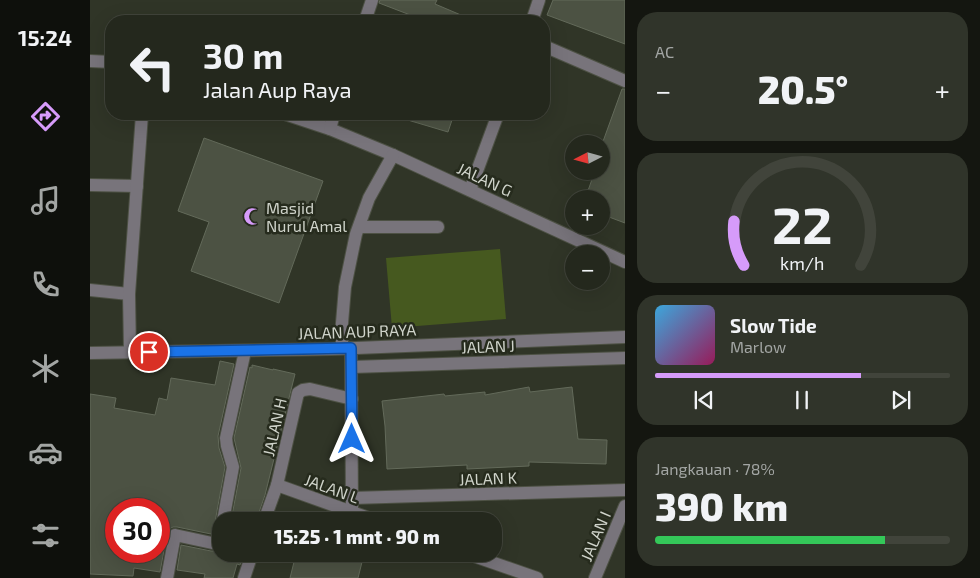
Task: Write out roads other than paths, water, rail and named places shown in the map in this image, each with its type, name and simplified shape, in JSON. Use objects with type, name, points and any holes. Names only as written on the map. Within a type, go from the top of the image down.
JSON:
[{"type":"street","points":[[367,15],[372,0]]},
{"type":"street","points":[[534,15],[539,0]]},
{"type":"street","points":[[550,49],[625,81]]},
{"type":"street","points":[[90,62],[105,62]]},
{"type":"street","points":[[130,352],[128,294],[142,120]]},
{"type":"street","name":"JALAN G","points":[[303,120],[393,155],[625,262]]},
{"type":"street","points":[[330,129],[332,120]]},
{"type":"street","points":[[470,190],[496,120]]},
{"type":"street","points":[[352,512],[352,367],[341,335],[345,287],[356,234],[369,198],[393,155]]},
{"type":"street","points":[[90,184],[136,186]]},
{"type":"street","points":[[359,227],[438,227]]},
{"type":"street","points":[[90,290],[128,294]]},
{"type":"street","name":"JALAN AUP RAYA","points":[[90,353],[347,348],[625,336]]},
{"type":"street","points":[[225,512],[233,467],[226,438],[245,351]]},
{"type":"street","name":"JALAN J","points":[[352,367],[625,358]]},
{"type":"street","name":"JALAN H","points":[[267,512],[277,485],[298,394],[303,390],[310,389],[352,400]]},
{"type":"street","name":"JALAN L","points":[[277,485],[349,512]]},
{"type":"street","name":"JALAN K","points":[[352,498],[625,490]]},
{"type":"street","name":"JALAN I","points":[[595,578],[625,506]]},
{"type":"street","points":[[167,578],[175,535],[212,543]]},
{"type":"street","points":[[244,578],[249,562]]},
{"type":"street","points":[[491,562],[537,578]]},
{"type":"place","name":"Masjid Nurul Amal","points":[[252,216]]}]
